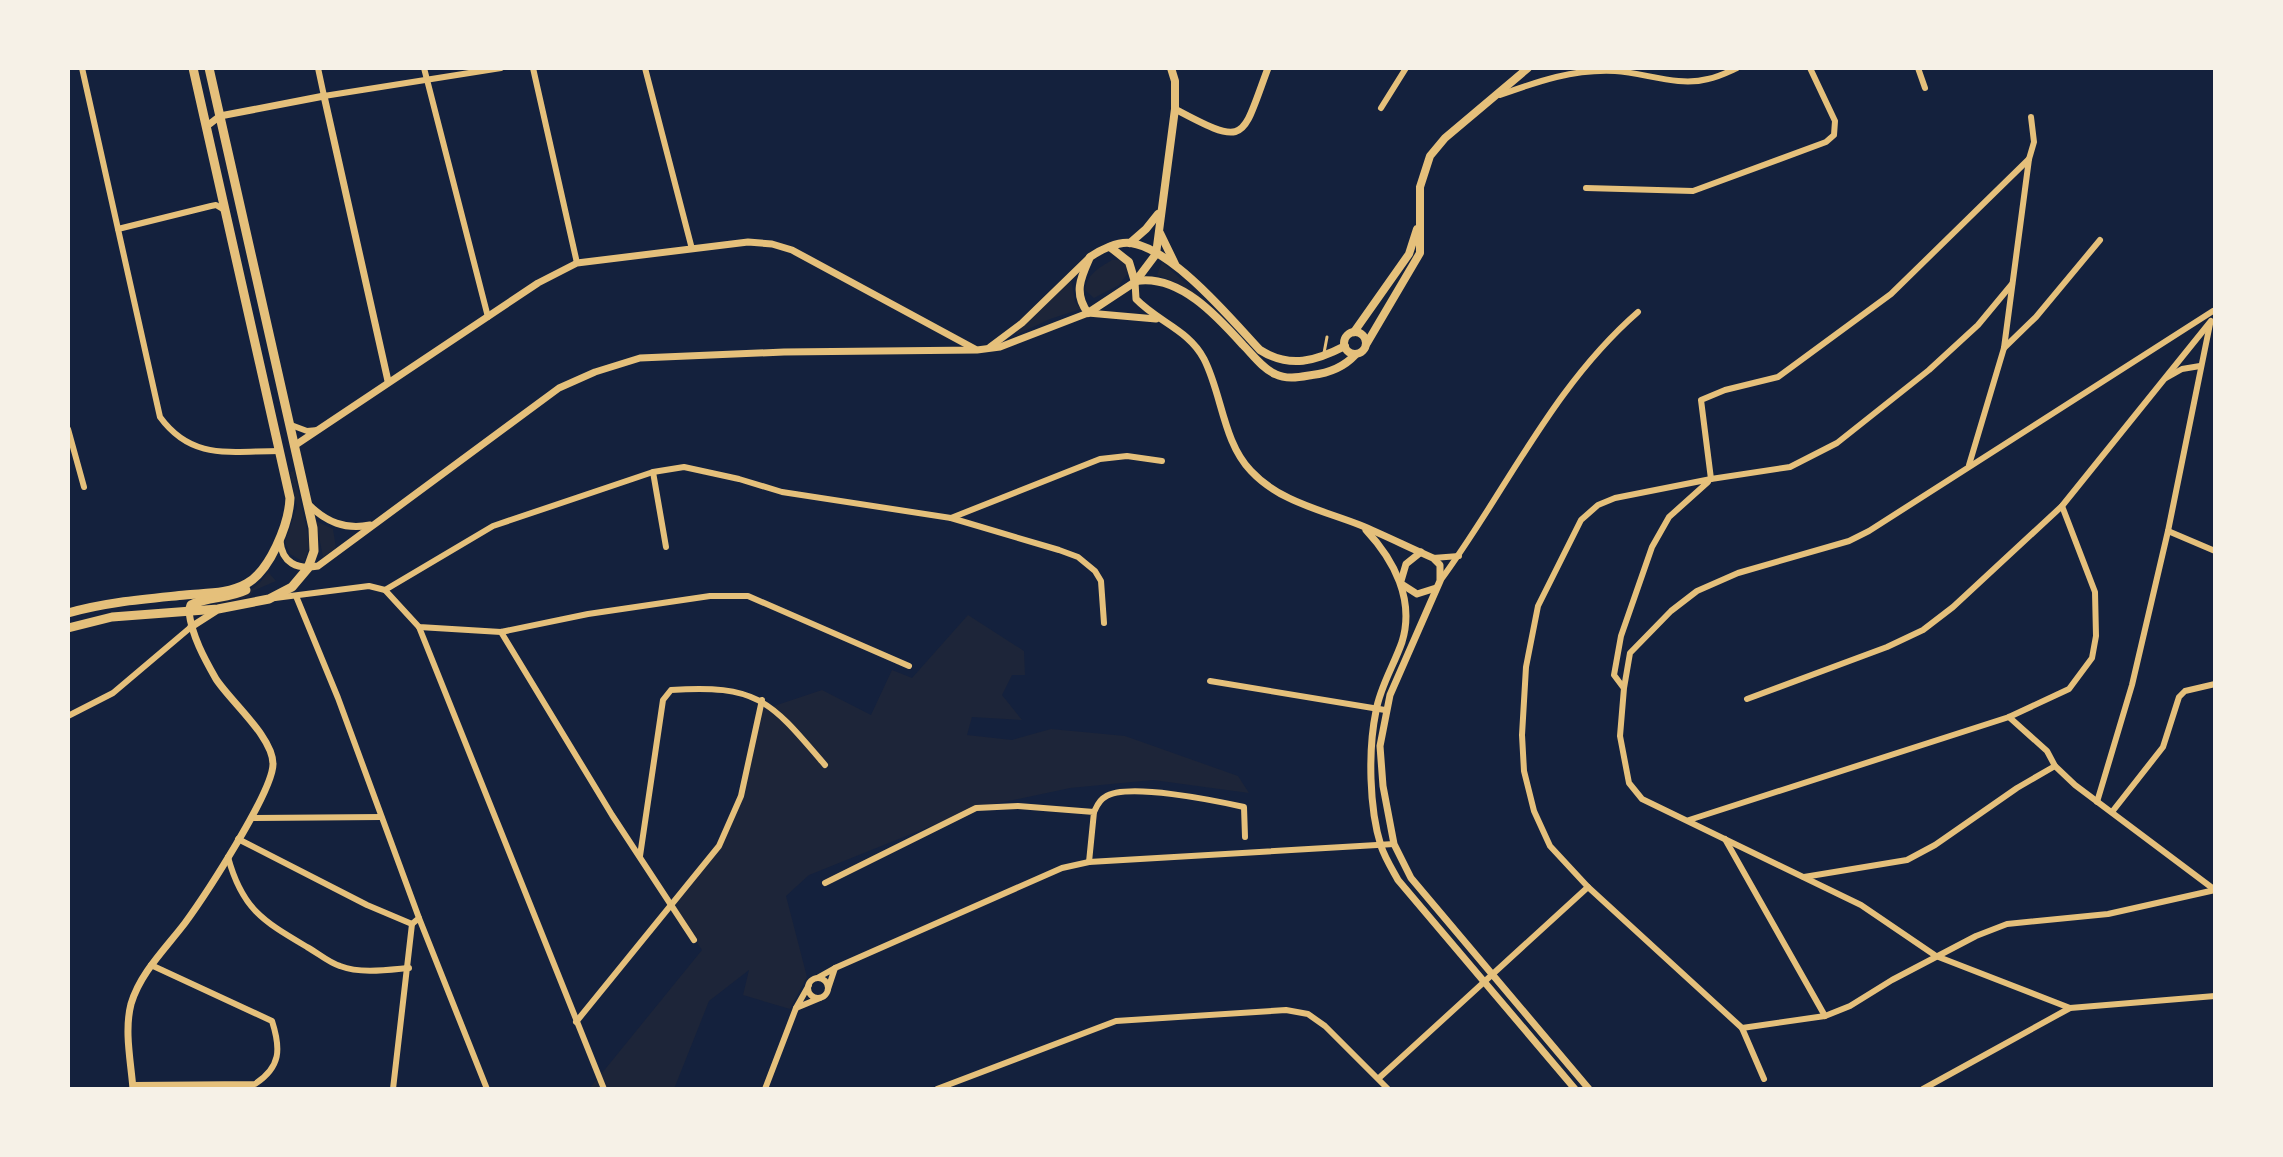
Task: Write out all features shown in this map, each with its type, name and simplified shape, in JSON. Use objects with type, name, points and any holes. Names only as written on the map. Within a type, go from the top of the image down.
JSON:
[{"type":"main road","points":[[68,613],[110,604],[224,591],[247,584],[274,549],[287,522],[290,498],[193,68]]},
{"type":"main road","points":[[68,628],[112,617],[218,609],[294,592],[314,551],[308,504],[209,68]]},
{"type":"main road","points":[[1135,282],[1153,280],[1178,289],[1222,322],[1260,363],[1279,376],[1290,378],[1327,373],[1348,362],[1361,353],[1415,266],[1421,246],[1420,187],[1425,167],[1435,149],[1528,68]]},
{"type":"main road","points":[[1161,210],[1130,243],[1110,247],[1090,257],[1079,283],[1079,297],[1088,313],[1135,282],[1156,254],[1175,109],[1170,69]]},
{"type":"main road","points":[[1345,346],[1347,336],[1354,332],[1409,254],[1420,216]]},
{"type":"main road","points":[[1159,229],[1178,268]]},
{"type":"main road","points":[[1130,243],[1178,268],[1260,350],[1271,357],[1297,363],[1321,358],[1345,346]]},
{"type":"main road","points":[[1110,247],[1129,262],[1135,282]]},
{"type":"main road","points":[[1354,332],[1362,335],[1367,343]]},
{"type":"main road","points":[[1345,346],[1355,355]]},
{"type":"main road","points":[[189,612],[196,602],[229,597],[252,586],[269,565],[274,549]]},
{"type":"street","points":[[82,68],[160,417],[173,435],[196,448],[279,451]]},
{"type":"street","points":[[318,68],[388,381]]},
{"type":"street","points":[[424,68],[488,317]]},
{"type":"street","points":[[207,126],[220,116],[501,68]]},
{"type":"street","points":[[533,68],[577,263]]},
{"type":"street","points":[[645,68],[692,249]]},
{"type":"street","points":[[1175,109],[1214,129],[1234,133],[1241,130],[1249,120],[1268,68]]},
{"type":"street","points":[[1381,108],[1406,68]]},
{"type":"street","points":[[1496,96],[1547,78],[1571,74],[1616,71],[1686,82],[1708,79],[1737,68]]},
{"type":"street","points":[[1586,188],[1693,191],[1826,142],[1834,135],[1835,121],[1810,68]]},
{"type":"street","points":[[1918,68],[1925,88]]},
{"type":"street","points":[[1969,465],[2004,348],[2029,159],[2034,142],[2031,117]]},
{"type":"street","points":[[1711,479],[1701,400],[1725,390],[1778,377],[1891,294],[2029,159]]},
{"type":"street","points":[[211,206],[221,194]]},
{"type":"street","points":[[118,229],[216,205],[226,211]]},
{"type":"street","points":[[2004,348],[2036,317],[2100,240]]},
{"type":"street","points":[[294,446],[538,283],[577,263],[748,242],[772,244],[792,250],[977,350]]},
{"type":"street","points":[[988,348],[1022,323],[1090,257]]},
{"type":"street","points":[[1135,282],[1136,299],[1183,334],[1205,360],[1236,451],[1249,470],[1278,493],[1363,526],[1433,558],[1440,565],[1439,584],[1428,593],[1417,594],[1402,583],[1363,526]]},
{"type":"street","points":[[1764,1079],[1742,1028],[1588,887],[1550,846],[1534,811],[1524,771],[1522,735],[1526,667],[1538,606],[1581,520],[1598,505],[1615,498],[1711,479],[1790,467],[1837,443],[1929,370],[1978,325],[2012,284]]},
{"type":"street","points":[[2097,802],[2132,685],[2168,531],[2214,308]]},
{"type":"street","points":[[2070,1008],[1936,956],[1861,905],[1642,799],[1629,783],[1620,736],[1630,653],[1671,611],[1697,591],[1738,573],[1849,541],[2214,308]]},
{"type":"street","points":[[1589,1089],[1411,878],[1394,844],[1383,786],[1380,746],[1385,710],[1439,584],[1553,407],[1607,338],[1638,312]]},
{"type":"street","points":[[280,539],[287,560],[300,568],[318,566],[559,388],[595,372],[640,358],[784,352],[977,350],[1000,347],[1088,313],[1159,319]]},
{"type":"street","points":[[1747,699],[1887,647],[1923,630],[1953,607],[2062,506],[2211,321]]},
{"type":"street","points":[[2163,379],[2182,369],[2200,366]]},
{"type":"street","points":[[288,423],[300,430],[318,430]]},
{"type":"street","points":[[68,429],[84,487]]},
{"type":"street","points":[[951,518],[1100,459],[1127,456],[1162,461]]},
{"type":"street","points":[[385,590],[493,526],[653,472],[684,467],[782,492],[951,518],[1078,557],[1095,571],[1101,581],[1104,623]]},
{"type":"street","points":[[653,472],[666,547]]},
{"type":"street","points":[[1624,688],[1614,675],[1621,636],[1652,547],[1669,517],[1711,479]]},
{"type":"street","points":[[308,504],[338,524],[355,528],[372,524]]},
{"type":"street","points":[[1689,820],[2009,717],[2069,689],[2092,658],[2096,636],[2095,592],[2062,506]]},
{"type":"street","points":[[2168,531],[2215,551]]},
{"type":"street","points":[[1421,552],[1406,564],[1402,583],[1406,615],[1402,640],[1376,708],[1371,747],[1374,801],[1381,846],[1398,880],[1575,1089]]},
{"type":"street","points":[[1433,558],[1459,556]]},
{"type":"street","points":[[487,1089],[419,918],[338,698],[294,592],[369,586],[385,590],[419,627],[604,1089]]},
{"type":"street","points":[[419,627],[501,632],[588,614],[680,600],[748,596],[909,666]]},
{"type":"street","points":[[68,716],[113,693],[191,627],[218,609]]},
{"type":"street","points":[[151,965],[272,1021],[277,1050],[276,1064],[269,1075],[255,1084],[133,1087],[128,1019],[132,1000],[151,965],[186,922],[252,818],[271,779],[273,764],[270,748],[217,680],[191,627],[189,612]]},
{"type":"street","points":[[501,632],[694,940]]},
{"type":"street","points":[[1210,681],[1385,710]]},
{"type":"street","points":[[2112,812],[2163,747],[2179,697],[2185,691],[2215,684]]},
{"type":"street","points":[[640,856],[663,700],[671,690],[702,688],[734,691],[762,700],[785,718],[825,765]]},
{"type":"street","points":[[576,1022],[719,846],[741,796],[762,700]]},
{"type":"street","points":[[2009,717],[2047,751],[2055,766],[2097,802],[2215,890]]},
{"type":"street","points":[[1804,877],[1907,860],[2055,766]]},
{"type":"street","points":[[1089,862],[1094,812],[1106,795],[1118,792],[1185,795],[1244,807],[1245,837]]},
{"type":"street","points":[[825,883],[976,808],[1018,806],[1094,812]]},
{"type":"street","points":[[252,818],[381,817]]},
{"type":"street","points":[[238,839],[367,905],[412,924]]},
{"type":"street","points":[[1725,839],[1825,1016]]},
{"type":"street","points":[[765,1089],[796,1008],[811,983],[835,968],[1062,868],[1089,862],[1394,844]]},
{"type":"street","points":[[227,857],[235,884],[268,924],[340,966],[377,971],[409,968]]},
{"type":"street","points":[[1379,1078],[1588,887]]},
{"type":"street","points":[[1742,1028],[1825,1016],[1850,1006],[1936,956],[2007,924],[2108,914],[2215,890]]},
{"type":"street","points":[[393,1089],[412,924],[419,918]]},
{"type":"street","points":[[796,1008],[821,998],[828,989],[835,968]]},
{"type":"street","points":[[811,983],[822,979],[828,989]]},
{"type":"street","points":[[811,983],[811,994],[821,998]]},
{"type":"street","points":[[1923,1089],[2070,1008],[2215,996]]},
{"type":"street","points":[[937,1089],[1116,1021],[1286,1010],[1308,1014],[1325,1026],[1388,1089]]},
{"type":"lane","points":[[1321,358],[1327,337]]},
{"type":"shaded area","points":[[1112,260],[1124,260],[1128,273],[1119,285],[1094,298],[1085,290],[1088,280]]},
{"type":"shaded area","points":[[1162,262],[1208,304],[1179,284],[1157,275]]},
{"type":"shaded area","points":[[1071,279],[1075,302],[1081,309],[1016,333]]},
{"type":"shaded area","points":[[294,471],[309,540],[304,562],[290,554],[285,542],[297,507],[290,472]]},
{"type":"shaded area","points":[[316,521],[333,529],[336,548],[323,557]]},
{"type":"shaded area","points":[[268,572],[276,581],[253,591],[250,597],[212,605],[248,592]]},
{"type":"shaded area","points":[[968,615],[1024,651],[1025,675],[1012,675],[1002,695],[1022,720],[972,717],[967,735],[1012,740],[1051,729],[1125,736],[1238,776],[1249,793],[1153,780],[1070,788],[976,808],[809,875],[786,896],[807,977],[790,1009],[743,995],[749,970],[709,1001],[674,1089],[589,1089],[702,950],[670,904],[719,846],[741,796],[759,711],[822,690],[871,715],[892,670],[912,678]]}]
